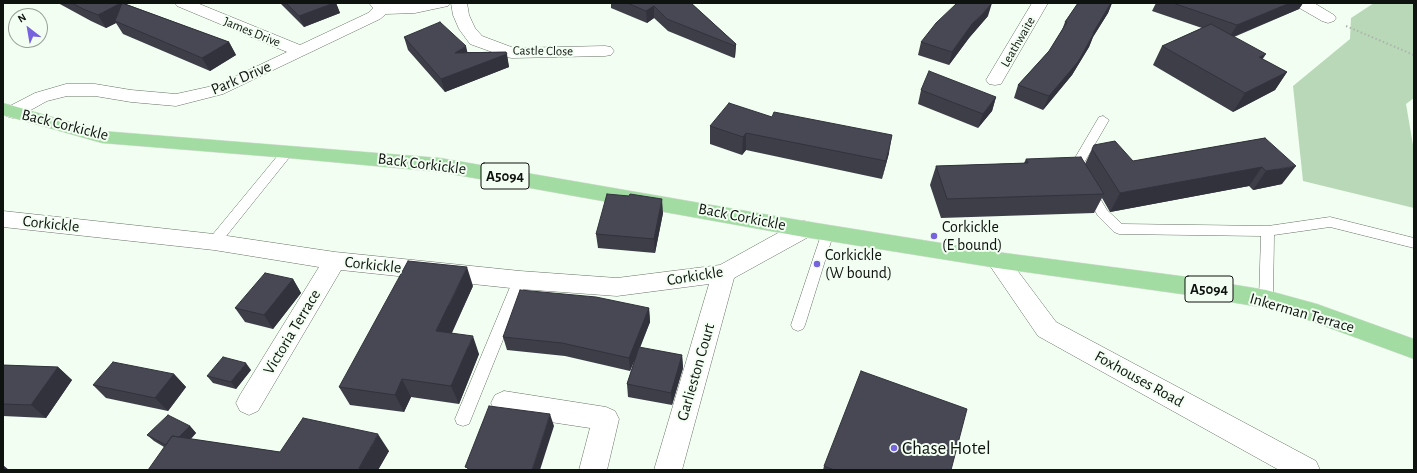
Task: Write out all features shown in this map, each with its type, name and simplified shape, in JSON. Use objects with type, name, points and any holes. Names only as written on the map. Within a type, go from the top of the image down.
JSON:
[{"type":"main road","name":"Back Corkickle","points":[[6,113],[102,136],[288,150],[440,165],[804,229],[997,260]]},
{"type":"main road","name":"Inkerman Terrace","points":[[997,260],[1188,286],[1266,300],[1309,311],[1414,349]]},
{"type":"street","name":"James Drive","points":[[183,3],[300,51]]},
{"type":"street","points":[[380,6],[415,8],[442,3]]},
{"type":"street","name":"Castle Close","points":[[460,3],[461,15],[468,29],[476,40],[512,52],[605,51]]},
{"type":"street","name":"Leathwaite","points":[[995,80],[1040,3]]},
{"type":"street","points":[[1302,3],[1328,18]]},
{"type":"street","name":"Park Drive","points":[[6,113],[47,95],[79,89],[176,100],[223,89],[374,16],[380,6]]},
{"type":"street","name":"Corkickle","points":[[3,219],[214,242],[335,261],[520,280],[617,287],[724,273],[804,229]]},
{"type":"street","name":"Foxhouses Road","points":[[997,260],[1047,329],[1306,470]]},
{"type":"street","name":"Victoria Terrace","points":[[249,404],[335,261]]},
{"type":"street","name":"Garlieston Court","points":[[668,470],[724,273]]},
{"type":"street","points":[[504,402],[606,419],[593,470]]},
{"type":"lane","points":[[1103,120],[1075,168],[1102,213],[1119,229],[1268,231],[1330,222],[1414,243]]},
{"type":"lane","points":[[214,242],[288,150]]},
{"type":"lane","points":[[1266,300],[1268,231]]},
{"type":"lane","points":[[798,325],[828,232]]},
{"type":"lane","points":[[463,419],[520,280]]},
{"type":"path","points":[[1328,18],[1414,55]]},
{"type":"green space","points":[[1374,3],[1414,3],[1414,98],[1406,104],[1414,151],[1414,208],[1303,181],[1293,86],[1350,39],[1351,18]]},
{"type":"building","points":[[72,3],[121,3],[98,15]]},
{"type":"building","points":[[122,3],[229,42],[202,58],[115,21]]},
{"type":"building","points":[[286,3],[334,3],[299,16]]},
{"type":"building","points":[[627,3],[691,3],[736,44],[735,46],[667,19],[654,6],[646,11]]},
{"type":"building","points":[[957,3],[992,3],[972,24],[952,52],[921,42],[936,23]]},
{"type":"building","points":[[1078,3],[1111,3],[1078,62],[1049,96],[1018,85],[1049,51],[1067,22],[1065,22]]},
{"type":"building","points":[[1173,3],[1290,3],[1237,25]]},
{"type":"building","points":[[440,22],[466,46],[455,53],[506,52],[507,54],[441,79],[404,37]]},
{"type":"building","points":[[1211,24],[1266,54],[1259,57],[1287,72],[1245,93],[1162,46]]},
{"type":"building","points":[[929,71],[996,97],[983,114],[921,90]]},
{"type":"building","points":[[729,103],[772,117],[774,112],[892,135],[886,161],[746,133],[743,137],[710,126]]},
{"type":"building","points":[[1265,138],[1296,166],[1266,171],[1262,167],[1120,193],[1092,149],[1094,145],[1115,141],[1133,161]]},
{"type":"building","points":[[1081,157],[1104,194],[947,199],[936,166],[1028,163],[1026,159]]},
{"type":"building","points":[[607,194],[629,196],[630,194],[662,199],[654,239],[596,234]]},
{"type":"building","points":[[408,261],[467,267],[436,331],[473,336],[451,386],[402,379],[395,395],[339,387]]},
{"type":"building","points":[[265,273],[293,279],[264,315],[235,308]]},
{"type":"building","points":[[520,290],[596,297],[649,308],[629,358],[562,343],[503,337]]},
{"type":"building","points":[[639,347],[682,355],[671,393],[627,384]]},
{"type":"building","points":[[223,357],[246,363],[231,382],[207,376]]},
{"type":"building","points":[[113,362],[174,374],[155,398],[93,385]]},
{"type":"building","points":[[3,365],[58,367],[31,405],[3,404]]},
{"type":"building","name":"Chase Hotel","points":[[861,371],[967,409],[951,470],[834,470],[824,466]]},
{"type":"building","points":[[489,406],[550,414],[532,470],[467,470],[468,468],[465,467]]},
{"type":"building","points":[[168,415],[190,426],[179,437],[172,436],[166,445],[147,435]]},
{"type":"building","points":[[303,418],[378,434],[358,470],[148,470],[172,436],[280,452]]},
{"type":"place","name":"Corkickle (E bound)","points":[[934,236]]},
{"type":"place","name":"Corkickle (W bound)","points":[[817,264]]},
{"type":"place","name":"Chase Hotel","points":[[894,448]]}]
